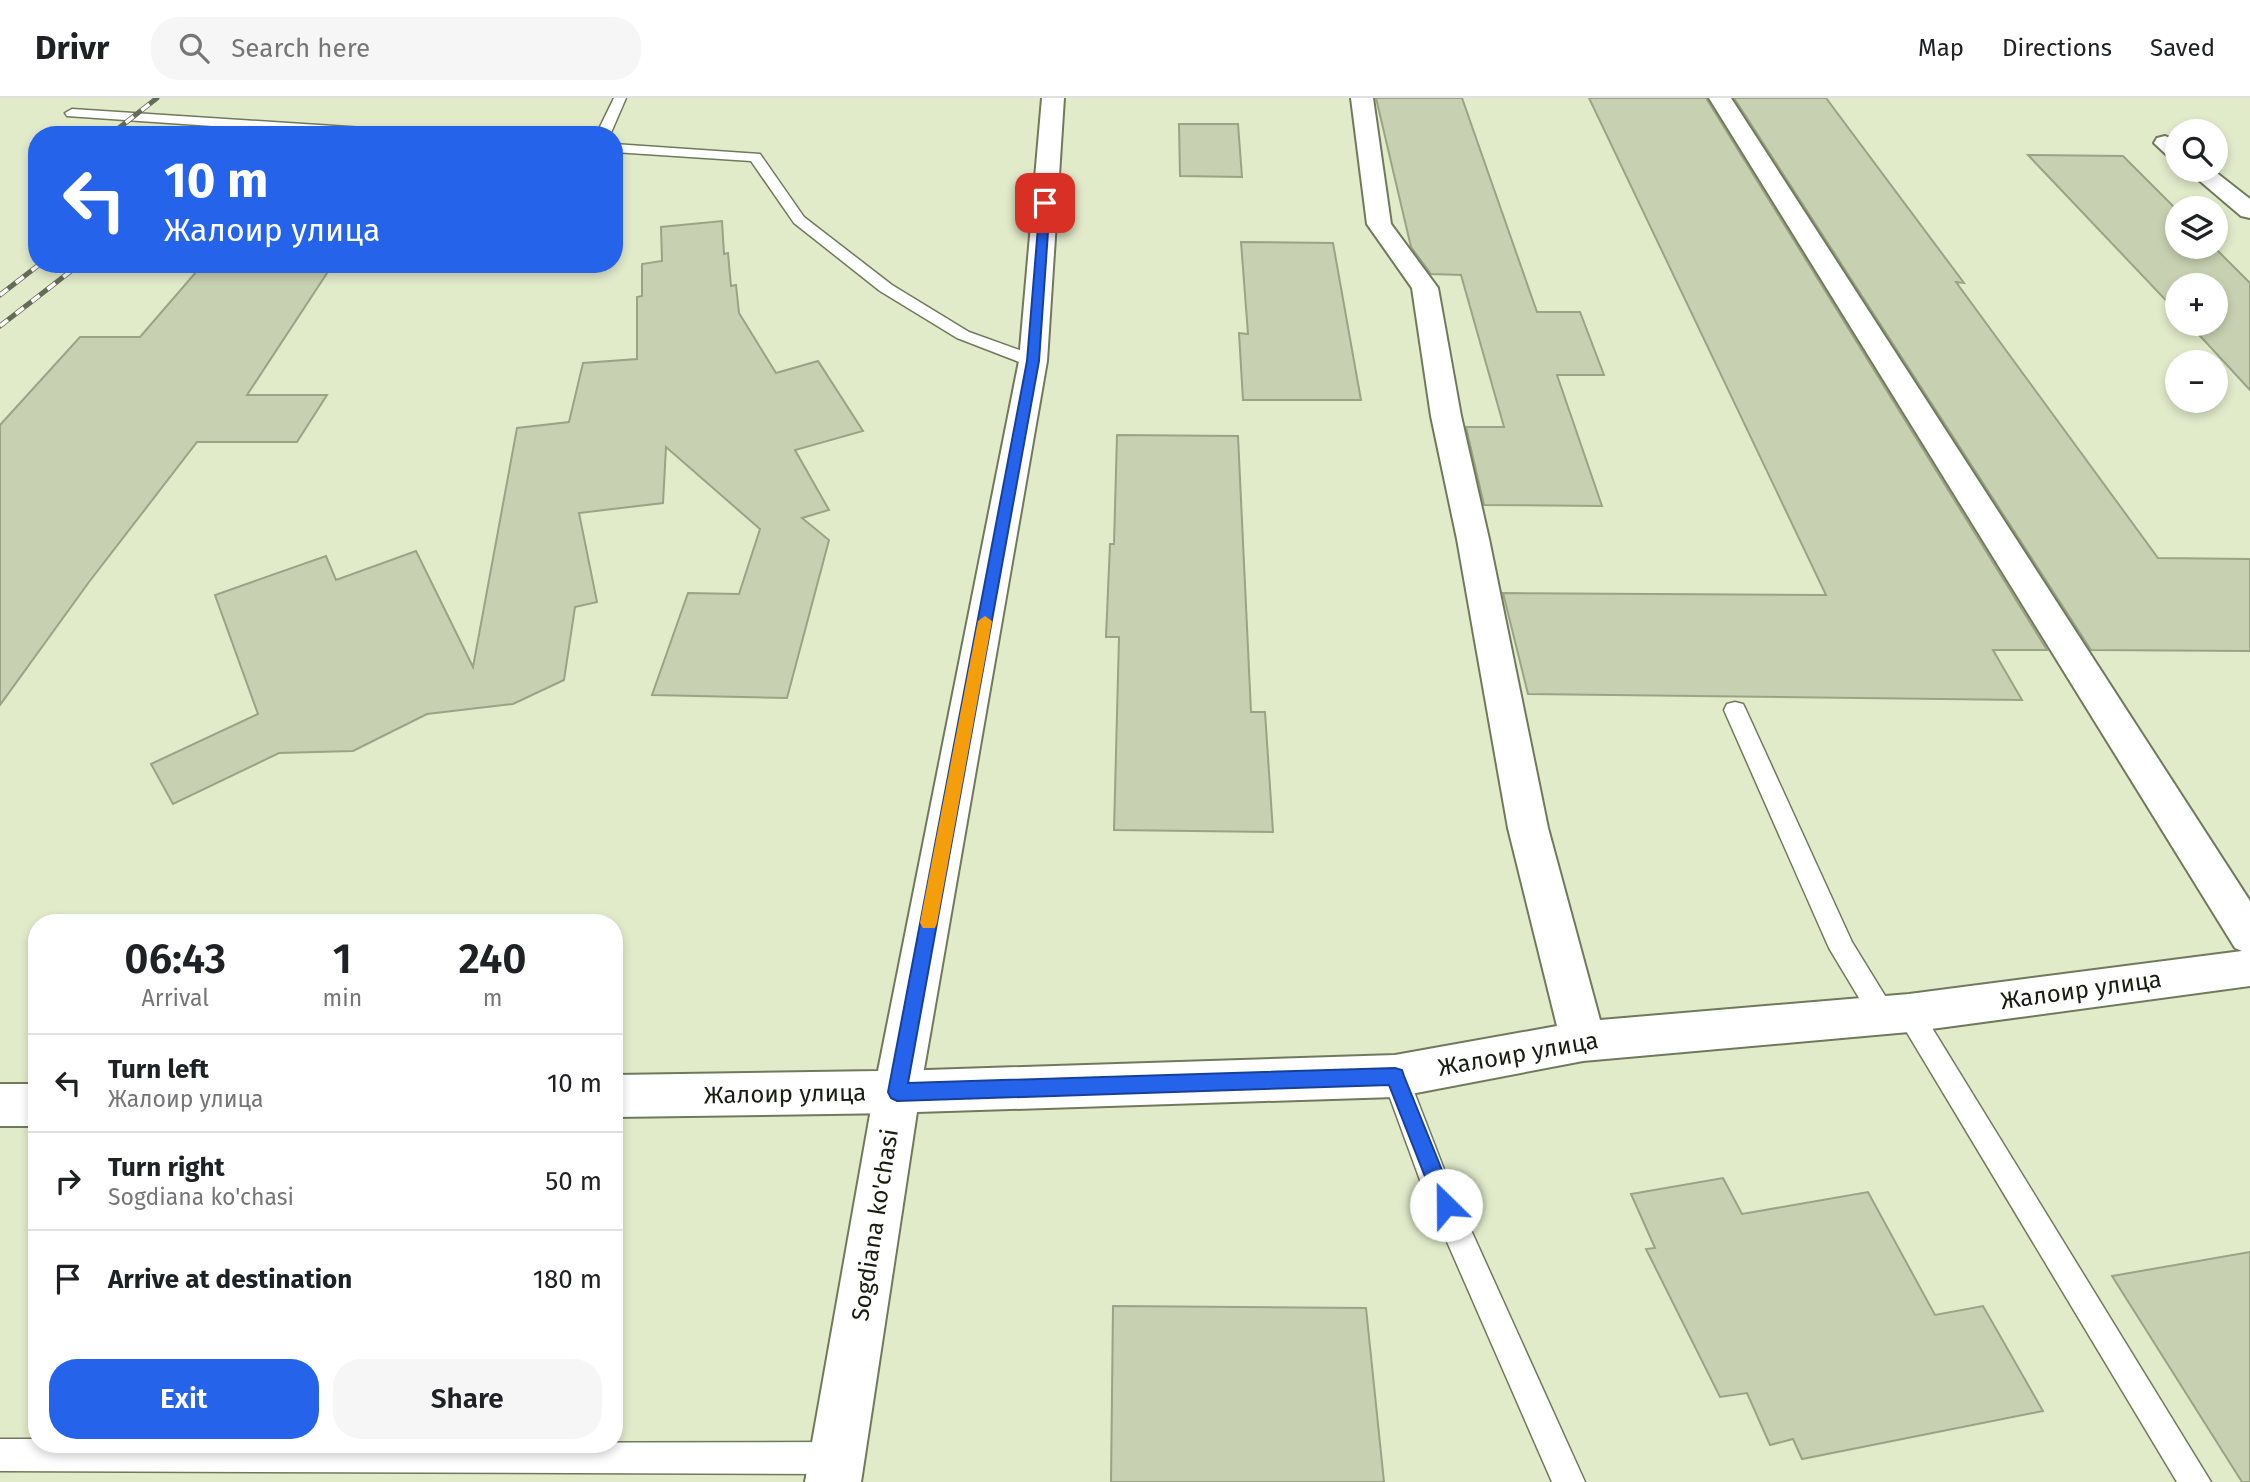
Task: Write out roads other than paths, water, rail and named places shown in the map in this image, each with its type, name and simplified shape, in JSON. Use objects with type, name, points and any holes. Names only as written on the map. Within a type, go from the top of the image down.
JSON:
[{"type":"street","name":"Sogdiana ko'chasi","points":[[834,1470],[897,1092],[1033,361],[1053,98]]},
{"type":"street","points":[[1362,98],[1379,224],[1425,288],[1446,416],[1473,539],[1528,828],[1583,1041]]},
{"type":"street","points":[[1720,98],[2250,936]]},
{"type":"street","points":[[2214,182],[2250,211]]},
{"type":"street","name":"Жалоир улица","points":[[623,1096],[897,1092],[1395,1076],[1583,1041],[1896,1014],[2250,968]]},
{"type":"street","points":[[0,1105],[28,1105]]},
{"type":"lane","points":[[607,126],[620,98]]},
{"type":"lane","points":[[72,113],[272,126]]},
{"type":"lane","points":[[623,149],[755,157],[799,220],[886,289],[963,335],[1033,361]]},
{"type":"lane","points":[[1735,710],[1843,948],[1896,1014],[2195,1482]]},
{"type":"lane","points":[[1395,1076],[1434,1180],[1569,1482]]},
{"type":"lane","points":[[0,1455],[834,1470]]},
{"type":"railway","points":[[121,126],[157,98]]},
{"type":"railway","points":[[0,295],[28,273]]},
{"type":"railway","points":[[0,326],[68,273]]}]
